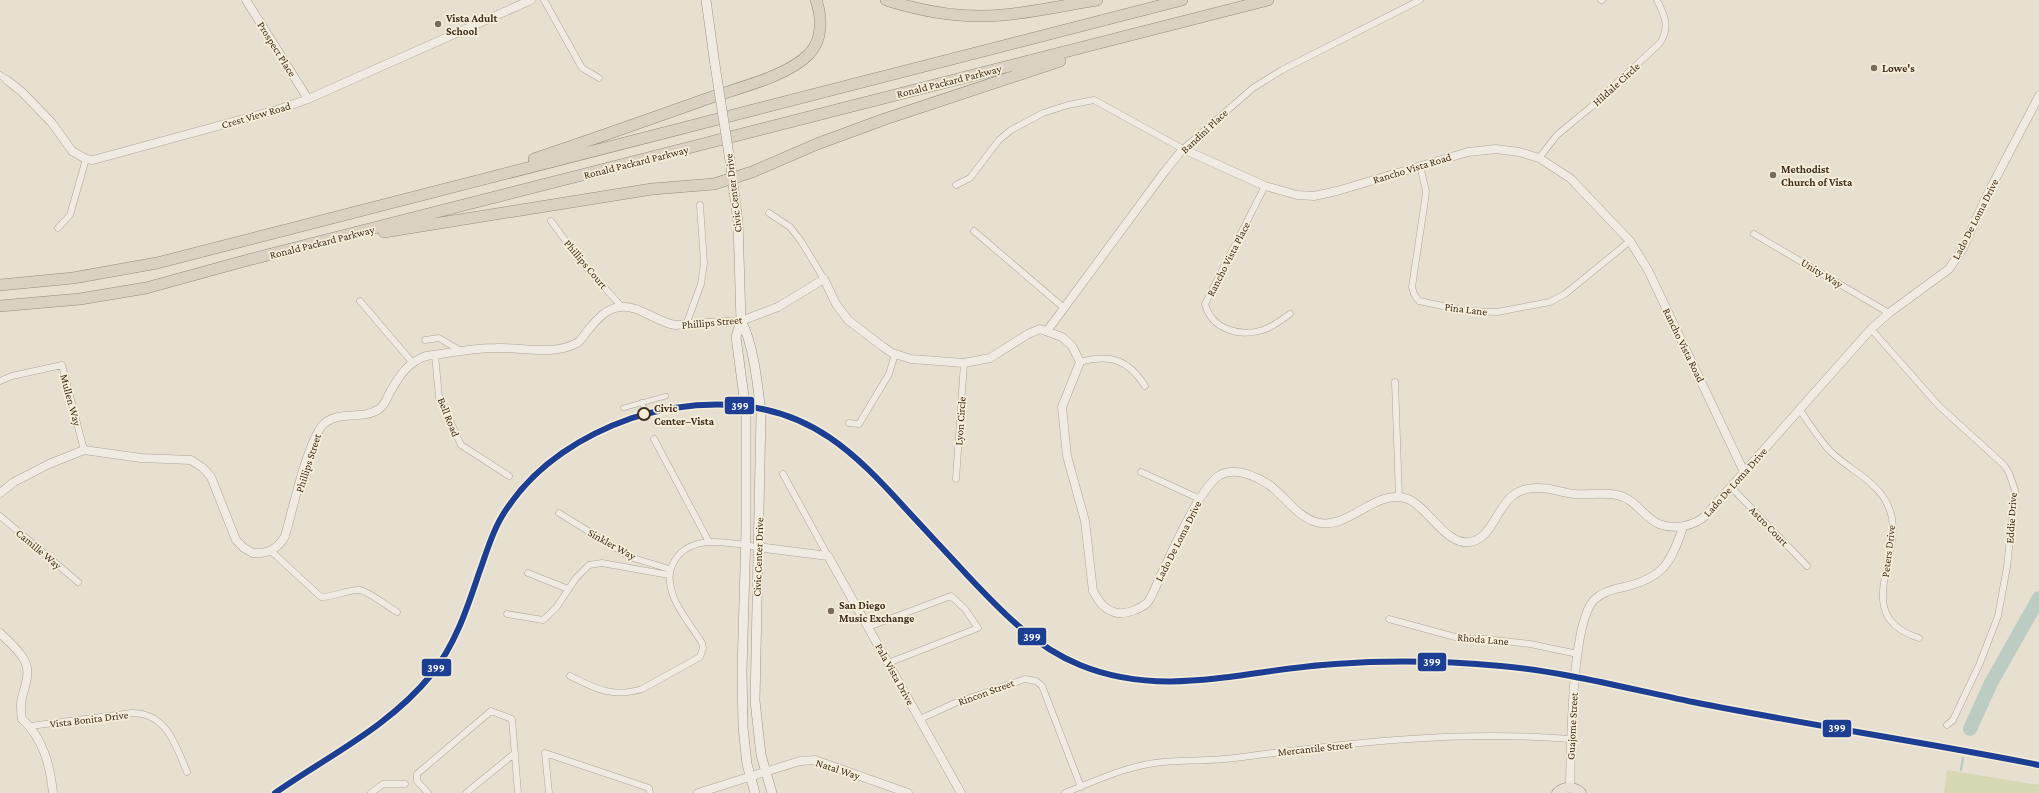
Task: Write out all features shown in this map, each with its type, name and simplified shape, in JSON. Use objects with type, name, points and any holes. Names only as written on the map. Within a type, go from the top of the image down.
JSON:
[{"type":"highway","points":[[458,185],[638,124],[795,66],[810,53],[817,41],[820,18],[816,0]]},
{"type":"highway","points":[[886,0],[927,11],[974,16],[1004,15],[1097,0]]},
{"type":"highway","name":"Ronald Packard Parkway","points":[[0,285],[73,278],[158,263],[1182,0]]},
{"type":"highway","name":"Ronald Packard Parkway","points":[[0,306],[80,299],[146,288],[1268,0]]},
{"type":"highway","points":[[342,237],[414,229],[652,189],[714,184],[752,172],[817,144],[885,119],[1153,30]]},
{"type":"main road","name":"Civic Center Drive","points":[[706,0],[733,178],[738,225],[741,321],[736,337],[746,412],[742,671],[743,727],[750,778],[755,793]]},
{"type":"main road","name":"Civic Center Drive","points":[[741,321],[748,333],[758,383],[761,414],[761,460],[757,547],[755,701],[761,755],[772,793]]},
{"type":"main road","points":[[1557,793],[1565,788],[1570,788],[1581,793]]},
{"type":"street","name":"Prospect Place","points":[[246,0],[308,99]]},
{"type":"street","name":"Crest View Road","points":[[86,159],[93,160],[277,110],[308,99],[531,0]]},
{"type":"street","points":[[544,0],[582,68],[599,78]]},
{"type":"street","name":"Bandini Place","points":[[1047,331],[1165,171],[1183,149],[1252,88],[1282,70],[1420,0]]},
{"type":"street","name":"Hildale Circle","points":[[1539,158],[1557,135],[1660,43],[1666,31],[1663,13],[1657,0]]},
{"type":"street","points":[[3,77],[22,92],[52,123],[72,151],[86,159],[70,215],[58,228]]},
{"type":"street","name":"Lado De Loma Drive","points":[[1080,362],[1062,408],[1067,456],[1085,521],[1093,591],[1098,601],[1107,610],[1117,613],[1127,613],[1147,603],[1202,494],[1221,475],[1240,472],[1249,474],[1277,490],[1302,515],[1316,522],[1328,524],[1338,522],[1376,503],[1399,497],[1408,499],[1416,504],[1443,530],[1458,541],[1464,542],[1472,542],[1480,537],[1508,499],[1518,492],[1531,488],[1541,488],[1572,494],[1617,495],[1630,501],[1658,524],[1683,527],[1702,519],[1871,330],[1889,313],[1949,269],[1963,248],[1988,193],[2039,96]]},
{"type":"street","name":"Rancho Vista Road","points":[[956,185],[970,178],[999,140],[1011,130],[1043,113],[1068,105],[1094,100],[1183,149],[1265,186],[1297,195],[1314,196],[1468,152],[1485,149],[1519,152],[1539,158],[1570,178],[1630,241],[1648,270],[1744,472]]},
{"type":"street","name":"Pina Lane","points":[[1420,166],[1425,185],[1426,200],[1412,286],[1414,294],[1419,301],[1452,308],[1497,312],[1550,302],[1565,294],[1630,241]]},
{"type":"street","name":"Rancho Vista Place","points":[[1265,186],[1205,304],[1208,312],[1218,325],[1230,330],[1246,333],[1264,329],[1290,314]]},
{"type":"street","points":[[686,325],[701,284],[704,263],[700,205]]},
{"type":"street","points":[[769,213],[790,227],[801,241],[824,279],[836,304],[848,320],[895,354],[925,362],[964,363],[990,358],[1028,334],[1040,329],[1062,337],[1072,346],[1080,362],[1094,358],[1108,358],[1122,362],[1137,373],[1145,386]]},
{"type":"street","name":"Phillips Court","points":[[551,221],[583,264],[622,307]]},
{"type":"street","points":[[974,231],[1064,308]]},
{"type":"street","name":"Unity Way","points":[[1754,234],[1889,313]]},
{"type":"street","name":"Phillips Street","points":[[622,307],[638,310],[668,324],[686,325],[741,321],[778,307],[824,279]]},
{"type":"street","points":[[360,301],[412,362],[426,356],[494,348],[543,350],[578,343],[600,316],[612,309],[622,307]]},
{"type":"street","name":"Eddie Drive","points":[[1871,330],[1939,406],[2004,465],[2009,473],[2014,490],[2007,567],[1998,616],[1980,663],[1953,720],[1947,725]]},
{"type":"street","points":[[425,340],[439,338],[462,352]]},
{"type":"street","points":[[848,423],[859,424],[886,379],[895,354]]},
{"type":"street","name":"Bell Road","points":[[435,355],[439,397],[461,446],[509,476]]},
{"type":"street","name":"Phillips Street","points":[[271,551],[280,545],[285,536],[310,450],[320,427],[326,421],[333,418],[372,413],[380,408],[401,374],[412,362]]},
{"type":"street","name":"Lyon Circle","points":[[956,479],[964,363]]},
{"type":"street","name":"Mullen Way","points":[[0,381],[12,376],[62,365],[84,450]]},
{"type":"street","points":[[1395,382],[1399,497]]},
{"type":"street","points":[[623,408],[666,396]]},
{"type":"street","points":[[642,402],[644,409]]},
{"type":"street","name":"Peters Drive","points":[[1799,409],[1830,451],[1874,484],[1888,505],[1892,530],[1883,588],[1884,603],[1890,622],[1903,633],[1919,638]]},
{"type":"street","points":[[654,439],[709,542]]},
{"type":"street","points":[[0,492],[14,482],[49,464],[84,450],[141,458],[182,458],[195,461],[204,468],[211,477],[236,540],[244,548],[253,553],[271,551],[321,596],[328,597],[359,590],[371,594],[381,603],[397,612]]},
{"type":"street","points":[[1141,472],[1200,499]]},
{"type":"street","name":"Pala Vista Drive","points":[[783,474],[961,793]]},
{"type":"street","name":"Astro Court","points":[[1731,487],[1807,566]]},
{"type":"street","name":"Sinkler Way","points":[[559,512],[630,557],[669,572]]},
{"type":"street","name":"Camille Way","points":[[0,516],[78,582]]},
{"type":"street","name":"Guajome Street","points":[[1570,788],[1570,739],[1578,654],[1584,615],[1594,600],[1610,590],[1639,584],[1662,570],[1675,551],[1683,527]]},
{"type":"street","points":[[570,676],[592,687],[611,694],[633,692],[700,657],[703,648],[702,643],[674,599],[669,572],[680,553],[687,547],[709,542],[745,545],[828,556]]},
{"type":"street","points":[[507,614],[543,620],[556,608],[576,578],[589,565],[602,563],[669,572]]},
{"type":"street","points":[[528,573],[568,589]]},
{"type":"street","points":[[868,627],[951,596],[965,609],[978,628],[888,663]]},
{"type":"street","name":"Rhoda Lane","points":[[1389,619],[1459,638],[1530,644],[1578,654]]},
{"type":"street","points":[[0,633],[16,648],[24,658],[27,666],[27,678],[21,703],[22,719],[30,726],[47,758],[53,793]]},
{"type":"street","name":"Rincon Street","points":[[920,719],[955,703],[996,688],[1025,679],[1036,681],[1042,686],[1080,787]]},
{"type":"street","points":[[428,793],[417,782],[417,774],[491,711],[512,719],[518,793]]},
{"type":"street","name":"Vista Bonita Drive","points":[[30,726],[132,713],[144,715],[161,723],[173,737],[187,772]]},
{"type":"street","name":"Mercantile Street","points":[[1065,793],[1115,773],[1162,762],[1234,758],[1268,752],[1416,738],[1520,736],[1570,739]]},
{"type":"street","points":[[466,793],[515,753]]},
{"type":"street","points":[[549,793],[545,753],[649,788],[650,793]]},
{"type":"street","name":"Natal Way","points":[[698,793],[767,773],[800,761],[815,760],[908,793]]},
{"type":"street","points":[[371,793],[383,784],[405,784]]},
{"type":"green space","points":[[1947,770],[2039,785],[2039,793],[1944,793]]},
{"type":"waterway","points":[[1970,729],[1991,683],[2039,598]]},
{"type":"waterway","points":[[1961,770],[1963,758]]},
{"type":"transit line","name":"399","points":[[275,793],[378,725],[397,710],[431,675],[447,651],[460,626],[488,547],[503,514],[533,477],[547,464],[579,442],[632,418],[656,411],[707,405],[733,405],[761,409],[786,415],[809,425],[830,438],[868,469],[980,589],[1006,615],[1033,638],[1080,665],[1112,675],[1143,680],[1175,681],[1207,680],[1303,667],[1376,662],[1460,663],[1501,666],[1549,672],[1693,702],[2039,765]]},
{"type":"place","name":"Vista Adult School","points":[[438,24]]},
{"type":"place","name":"Lowe's","points":[[1874,68]]},
{"type":"place","name":"Methodist Church of Vista","points":[[1773,175]]},
{"type":"place","name":"Civic Center–Vista","points":[[644,414]]},
{"type":"place","name":"San Diego Music Exchange","points":[[831,611]]}]
